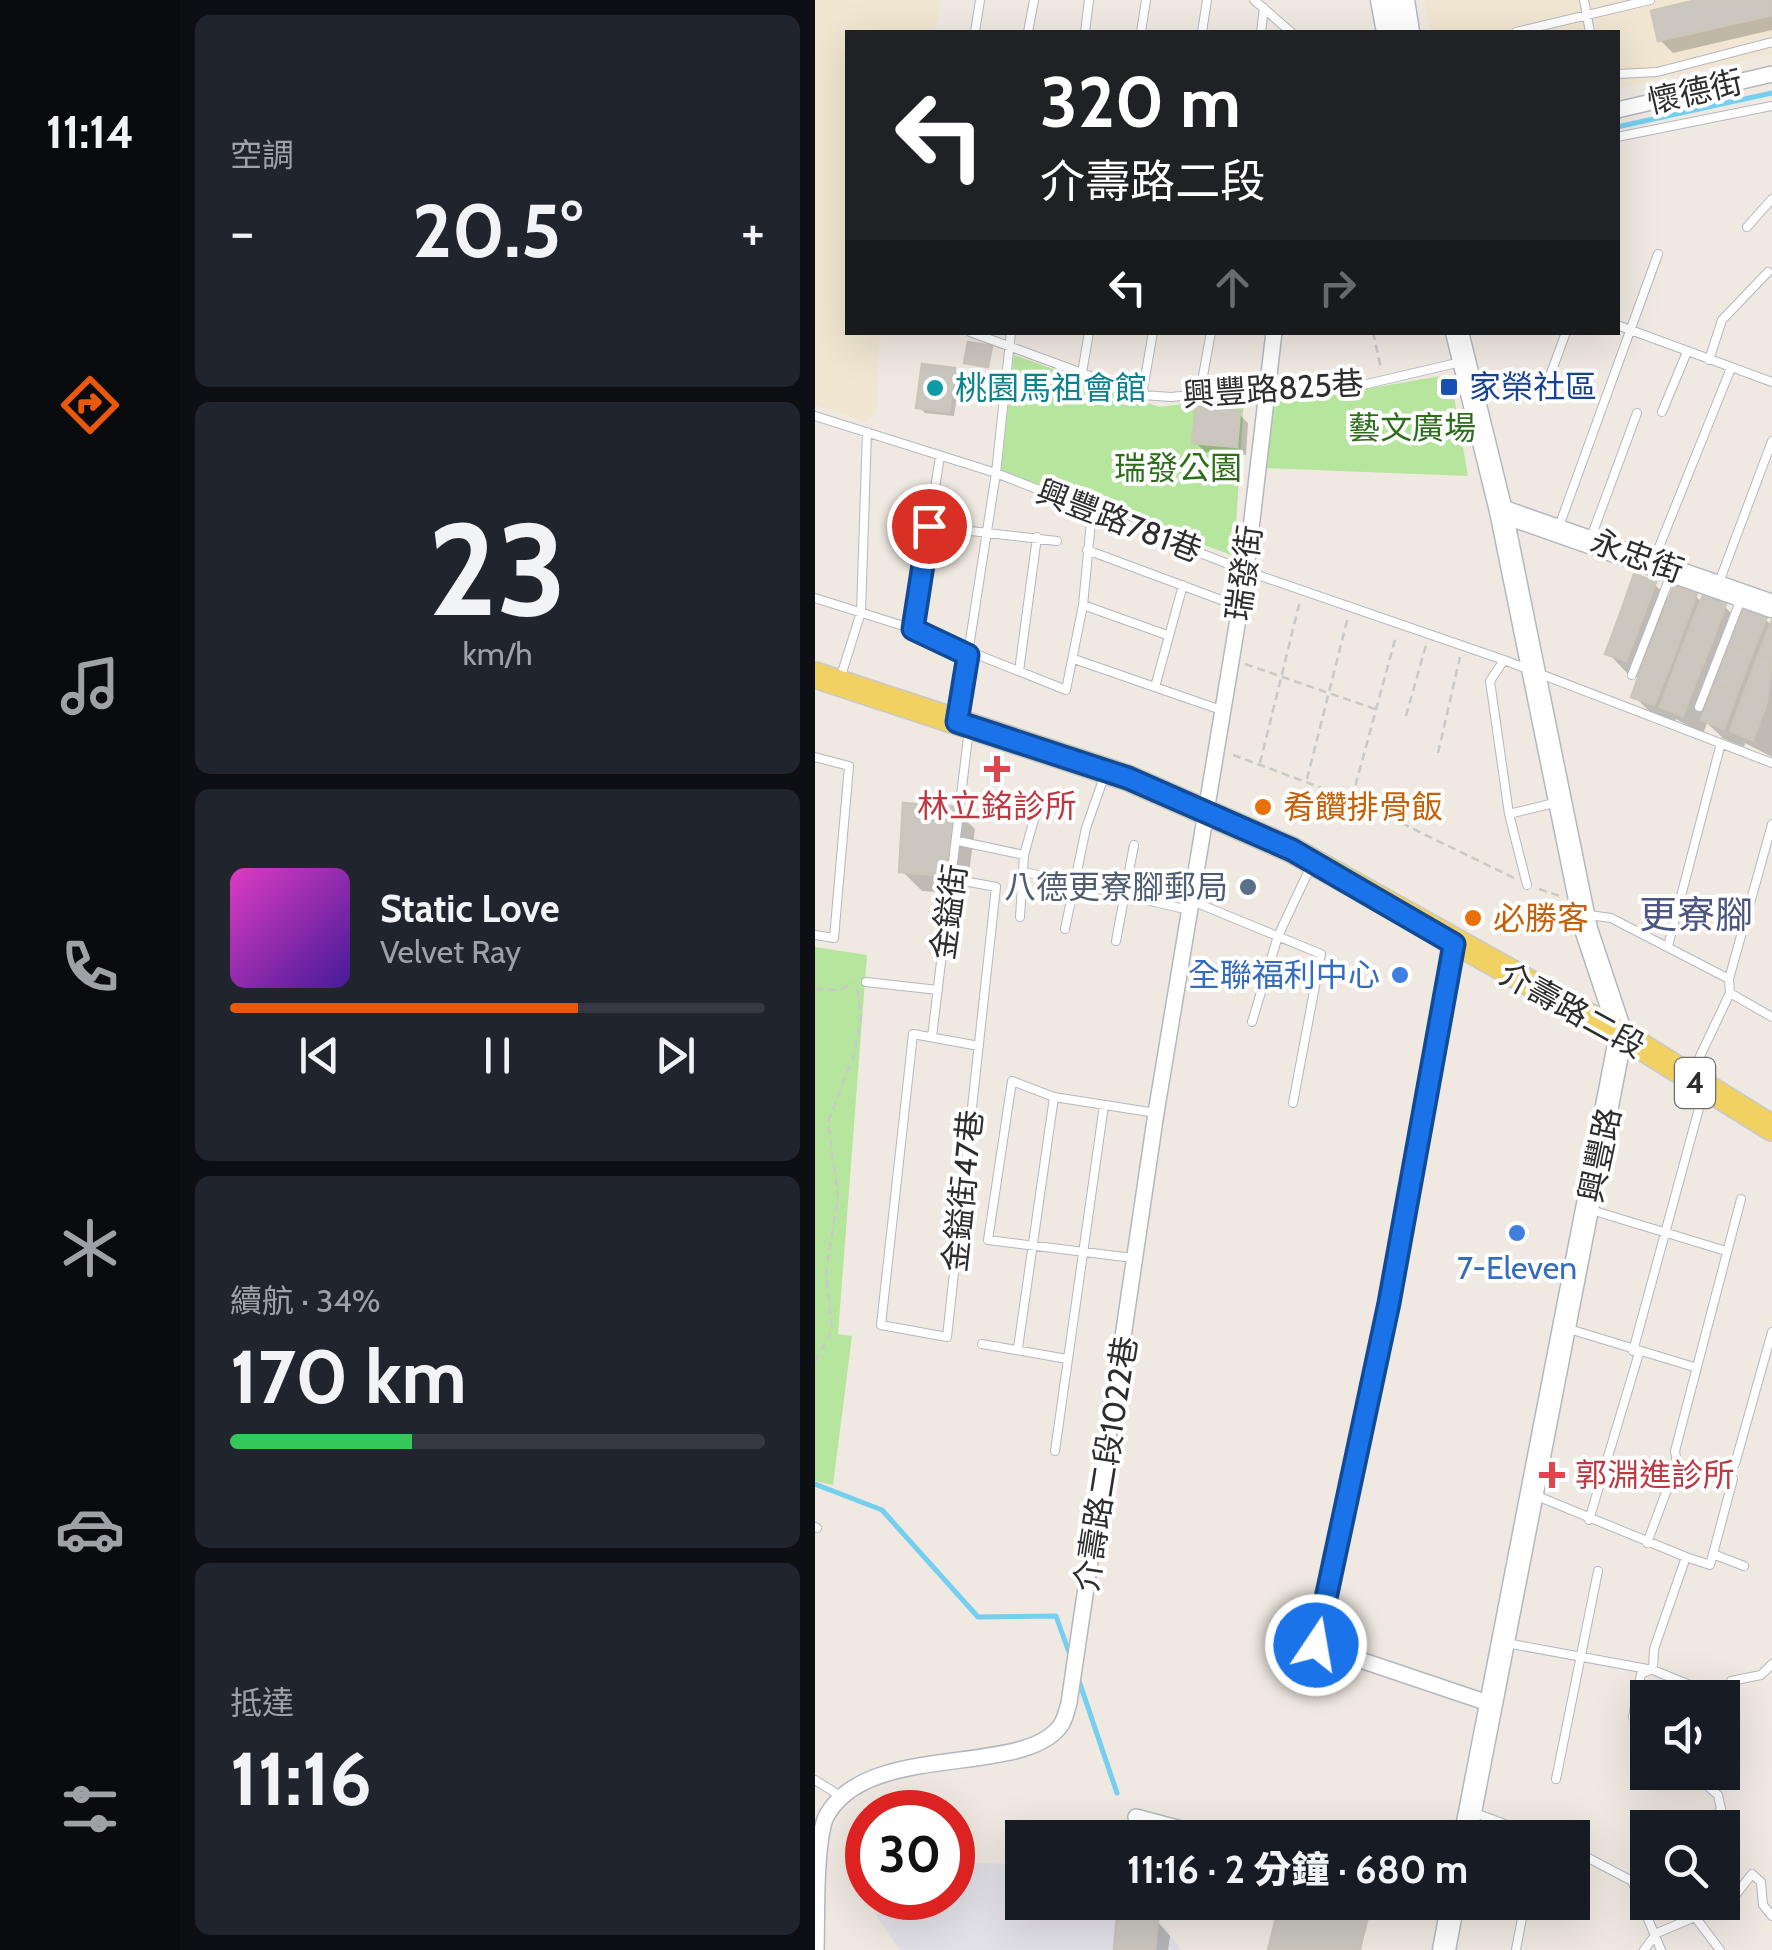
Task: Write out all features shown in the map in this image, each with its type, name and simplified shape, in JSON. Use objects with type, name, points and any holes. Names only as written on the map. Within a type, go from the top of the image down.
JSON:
[{"type":"main road","points":[[1382,0],[1388,30]]},
{"type":"main road","points":[[1403,0],[1409,30]]},
{"type":"main road","name":"興豐路","points":[[1461,335],[1501,511],[1581,907],[1621,1034],[1469,1820]]},
{"type":"main road","name":"永忠街","points":[[1501,511],[1772,606]]},
{"type":"main road","name":"介壽路二段","points":[[821,679],[1106,771],[1313,862],[1621,1034],[1772,1128]]},
{"type":"main road","points":[[1443,1950],[1449,1920]]},
{"type":"street","name":"懷德街","points":[[1620,109],[1772,74]]},
{"type":"street","name":"瑞發街","points":[[1204,812],[1246,571],[1273,335]]},
{"type":"street","name":"介壽路二段1022巷","points":[[842,1797],[865,1781],[920,1766],[1019,1749],[1061,1726],[1074,1666],[1138,1258],[1156,1113],[1204,812]]},
{"type":"street","points":[[1454,944],[1389,1303],[1316,1645],[1491,1704]]},
{"type":"street","points":[[817,1950],[819,1848],[825,1820],[842,1797]]},
{"type":"street","points":[[1136,1817],[1147,1820]]},
{"type":"lane","points":[[975,30],[980,0]]},
{"type":"lane","points":[[1029,30],[1034,0]]},
{"type":"lane","points":[[1085,30],[1089,0]]},
{"type":"lane","points":[[1141,30],[1147,0]]},
{"type":"lane","points":[[1202,30],[1207,0]]},
{"type":"lane","points":[[1254,0],[1289,30]]},
{"type":"lane","points":[[1585,0],[1590,30]]},
{"type":"lane","points":[[1524,30],[1650,0]]},
{"type":"lane","points":[[1261,30],[1264,8]]},
{"type":"lane","points":[[1620,74],[1657,72],[1772,42]]},
{"type":"lane","points":[[1620,136],[1772,106]]},
{"type":"lane","points":[[1747,227],[1772,199]]},
{"type":"lane","points":[[1558,528],[1658,254]]},
{"type":"lane","points":[[1709,360],[1722,320],[1768,272]]},
{"type":"lane","points":[[1620,327],[1772,382]]},
{"type":"lane","name":"興豐路825巷","points":[[977,335],[1142,395],[1383,380],[1465,361]]},
{"type":"lane","name":"金鎰街","points":[[931,1038],[958,841],[968,655],[1010,335]]},
{"type":"lane","points":[[1082,374],[1088,335]]},
{"type":"lane","points":[[1142,395],[1152,335]]},
{"type":"lane","points":[[1200,392],[1210,335]]},
{"type":"lane","points":[[1551,373],[1565,335]]},
{"type":"lane","points":[[1662,412],[1687,352]]},
{"type":"lane","points":[[1632,675],[1705,433],[1731,368]]},
{"type":"lane","points":[[1590,540],[1637,413]]},
{"type":"lane","name":"興豐路781巷","points":[[815,416],[995,473],[1302,592],[1504,660],[1772,763]]},
{"type":"lane","points":[[821,679],[861,612],[867,432]]},
{"type":"lane","points":[[1717,585],[1772,442]]},
{"type":"lane","points":[[913,629],[940,456]]},
{"type":"lane","points":[[815,598],[913,629],[968,655],[1066,690],[1083,605],[1092,511]]},
{"type":"lane","points":[[929,526],[1057,541]]},
{"type":"lane","points":[[1019,671],[1037,537]]},
{"type":"lane","points":[[1087,550],[1240,607]]},
{"type":"lane","points":[[1155,687],[1183,586]]},
{"type":"lane","points":[[1699,706],[1742,595]]},
{"type":"lane","points":[[1083,605],[1167,635]]},
{"type":"lane","points":[[1074,659],[1224,711]]},
{"type":"lane","points":[[1504,660],[1491,681],[1509,814],[1527,885]]},
{"type":"lane","points":[[1668,946],[1721,743]]},
{"type":"lane","points":[[815,757],[849,766],[834,938],[815,935]]},
{"type":"lane","points":[[1065,930],[1086,828],[1106,771]]},
{"type":"lane","points":[[1509,814],[1559,802]]},
{"type":"lane","points":[[1020,916],[1025,854],[1035,816]]},
{"type":"lane","points":[[1589,1520],[1636,1352],[1697,1084],[1730,993],[1729,979],[1772,824]]},
{"type":"lane","points":[[958,841],[1025,854]]},
{"type":"lane","points":[[1116,941],[1134,845]]},
{"type":"lane","points":[[1252,1022],[1278,936],[1313,862]]},
{"type":"lane","points":[[1025,872],[1123,896],[1189,905],[1321,954],[1293,1102]]},
{"type":"lane","name":"金鎰街47巷","points":[[931,1038],[913,1034],[881,1325],[947,1337],[997,888],[953,879]]},
{"type":"lane","points":[[1581,907],[1611,918],[1729,979]]},
{"type":"lane","points":[[866,982],[938,990]]},
{"type":"lane","points":[[1730,993],[1772,1017]]},
{"type":"lane","points":[[931,1038],[979,1046]]},
{"type":"lane","points":[[1138,1258],[988,1240],[1011,1081],[1054,1098],[1156,1113]]},
{"type":"lane","points":[[1018,1348],[1054,1098]]},
{"type":"lane","points":[[1055,1451],[1104,1105]]},
{"type":"lane","points":[[1647,1543],[1677,1463],[1675,1451],[1694,1367],[1741,1199]]},
{"type":"lane","points":[[1589,1209],[1727,1250]]},
{"type":"lane","points":[[1565,1328],[1694,1367]]},
{"type":"lane","points":[[1735,1464],[1772,1332]]},
{"type":"lane","points":[[982,1344],[1067,1360]]},
{"type":"lane","points":[[1533,1494],[1589,1520],[1710,1565],[1733,1479]]},
{"type":"lane","points":[[1713,1554],[1744,1566]]},
{"type":"lane","points":[[1653,1670],[1654,1650],[1686,1557]]},
{"type":"lane","points":[[1556,1779],[1598,1572]]},
{"type":"lane","points":[[1504,1642],[1653,1670],[1675,1680]]},
{"type":"lane","points":[[1731,1680],[1761,1675],[1772,1664]]},
{"type":"lane","points":[[1640,1680],[1641,1674],[1653,1670]]},
{"type":"lane","points":[[815,1780],[842,1797]]},
{"type":"lane","points":[[1471,1811],[1495,1820]]},
{"type":"lane","points":[[1590,1859],[1631,1880],[1657,1933],[1661,1950]]},
{"type":"lane","points":[[1740,1889],[1752,1874],[1761,1882],[1763,1904],[1772,1916]]},
{"type":"lane","points":[[1516,1950],[1522,1920]]},
{"type":"lane","points":[[1644,1950],[1657,1933],[1688,1920]]},
{"type":"lane","points":[[1697,1920],[1720,1950]]},
{"type":"path","points":[[1374,335],[1383,380]]},
{"type":"path","points":[[1260,765],[1302,592]]},
{"type":"path","points":[[1307,781],[1351,608]]},
{"type":"path","points":[[1352,799],[1399,624]]},
{"type":"path","points":[[1406,716],[1429,634]]},
{"type":"path","points":[[1438,753],[1463,646]]},
{"type":"path","points":[[1232,660],[1376,709]]},
{"type":"path","points":[[1217,750],[1352,799],[1527,885],[1581,907]]},
{"type":"path","points":[[815,989],[839,990],[856,982],[861,1016],[855,1052],[828,1122],[838,1196],[825,1272],[832,1330],[815,1362]]},
{"type":"shaded area","points":[[815,0],[940,0],[936,30],[845,30],[845,335],[880,335],[877,410],[867,422],[815,405]]},
{"type":"shaded area","points":[[1424,0],[1772,0],[1772,54],[1620,88],[1620,30],[1430,30]]},
{"type":"shaded area","points":[[975,1863],[1005,1864],[1005,1920],[1159,1920],[1182,1950],[900,1950],[879,1920],[975,1920]]},
{"type":"green space","name":"瑞發公園","points":[[1014,355],[1159,407],[1244,397],[1234,556],[1001,471]]},
{"type":"green space","name":"藝文廣場","points":[[1441,376],[1451,379],[1468,476],[1263,468],[1269,394],[1360,390]]},
{"type":"green space","points":[[815,947],[867,955],[838,1334],[852,1336],[833,1485],[815,1481]]},
{"type":"building","points":[[1697,0],[1772,0],[1772,15],[1658,41],[1651,11]]},
{"type":"building","points":[[968,342],[992,346],[988,367],[964,363]]},
{"type":"building","name":"桃園馬祖會館","points":[[922,364],[955,368],[949,412],[916,408]]},
{"type":"building","points":[[1196,407],[1240,411],[1237,447],[1192,443]]},
{"type":"building","points":[[1634,574],[1656,582],[1641,622],[1620,614]]},
{"type":"building","points":[[1674,585],[1697,593],[1683,631],[1660,622]]},
{"type":"building","points":[[1703,595],[1726,604],[1712,642],[1688,633]]},
{"type":"building","points":[[1743,608],[1767,617],[1752,654],[1729,645]]},
{"type":"building","points":[[1620,614],[1641,622],[1626,661],[1605,654]]},
{"type":"building","points":[[1772,620],[1772,661],[1758,656]]},
{"type":"building","points":[[1660,622],[1683,631],[1669,668],[1645,659]]},
{"type":"building","points":[[1688,633],[1712,642],[1697,679],[1674,670]]},
{"type":"building","points":[[1729,645],[1752,654],[1738,691],[1715,683]]},
{"type":"building","points":[[1758,656],[1772,661],[1767,702],[1744,693]]},
{"type":"building","points":[[1645,659],[1669,668],[1654,705],[1631,697]]},
{"type":"building","points":[[1674,670],[1697,679],[1683,716],[1660,707]]},
{"type":"building","points":[[1715,683],[1738,691],[1724,729],[1701,720]]},
{"type":"building","points":[[1744,693],[1767,702],[1753,740],[1730,731]]},
{"type":"building","points":[[903,803],[956,807],[947,876],[899,872]]},
{"type":"building","points":[[1116,1920],[1158,1920],[1155,1950],[1114,1950]]},
{"type":"building","points":[[1276,1920],[1367,1920],[1359,1950],[1268,1950]]},
{"type":"waterway","points":[[1620,126],[1772,93]]},
{"type":"waterway","points":[[815,1484],[882,1510],[978,1617],[1056,1616],[1071,1658]]},
{"type":"waterway","points":[[1078,1678],[1117,1793]]},
{"type":"place","name":"家榮社區","points":[[1449,387]]},
{"type":"place","name":"桃園馬祖會館","points":[[935,388]]},
{"type":"place","name":"林立銘診所","points":[[997,769]]},
{"type":"place","name":"肴饡排骨飯","points":[[1263,807]]},
{"type":"place","name":"八德更寮腳郵局","points":[[1248,887]]},
{"type":"place","name":"必勝客","points":[[1473,918]]},
{"type":"place","name":"全聯福利中心","points":[[1400,975]]},
{"type":"place","name":"7-Eleven","points":[[1517,1233]]},
{"type":"place","name":"郭淵進診所","points":[[1552,1475]]},
{"type":"district","name":"更寮腳","points":[[1696,915]]},
{"type":"route","points":[[929,526],[913,629],[968,655],[957,722],[1128,778],[1292,850],[1454,944],[1389,1303],[1316,1645]]}]
